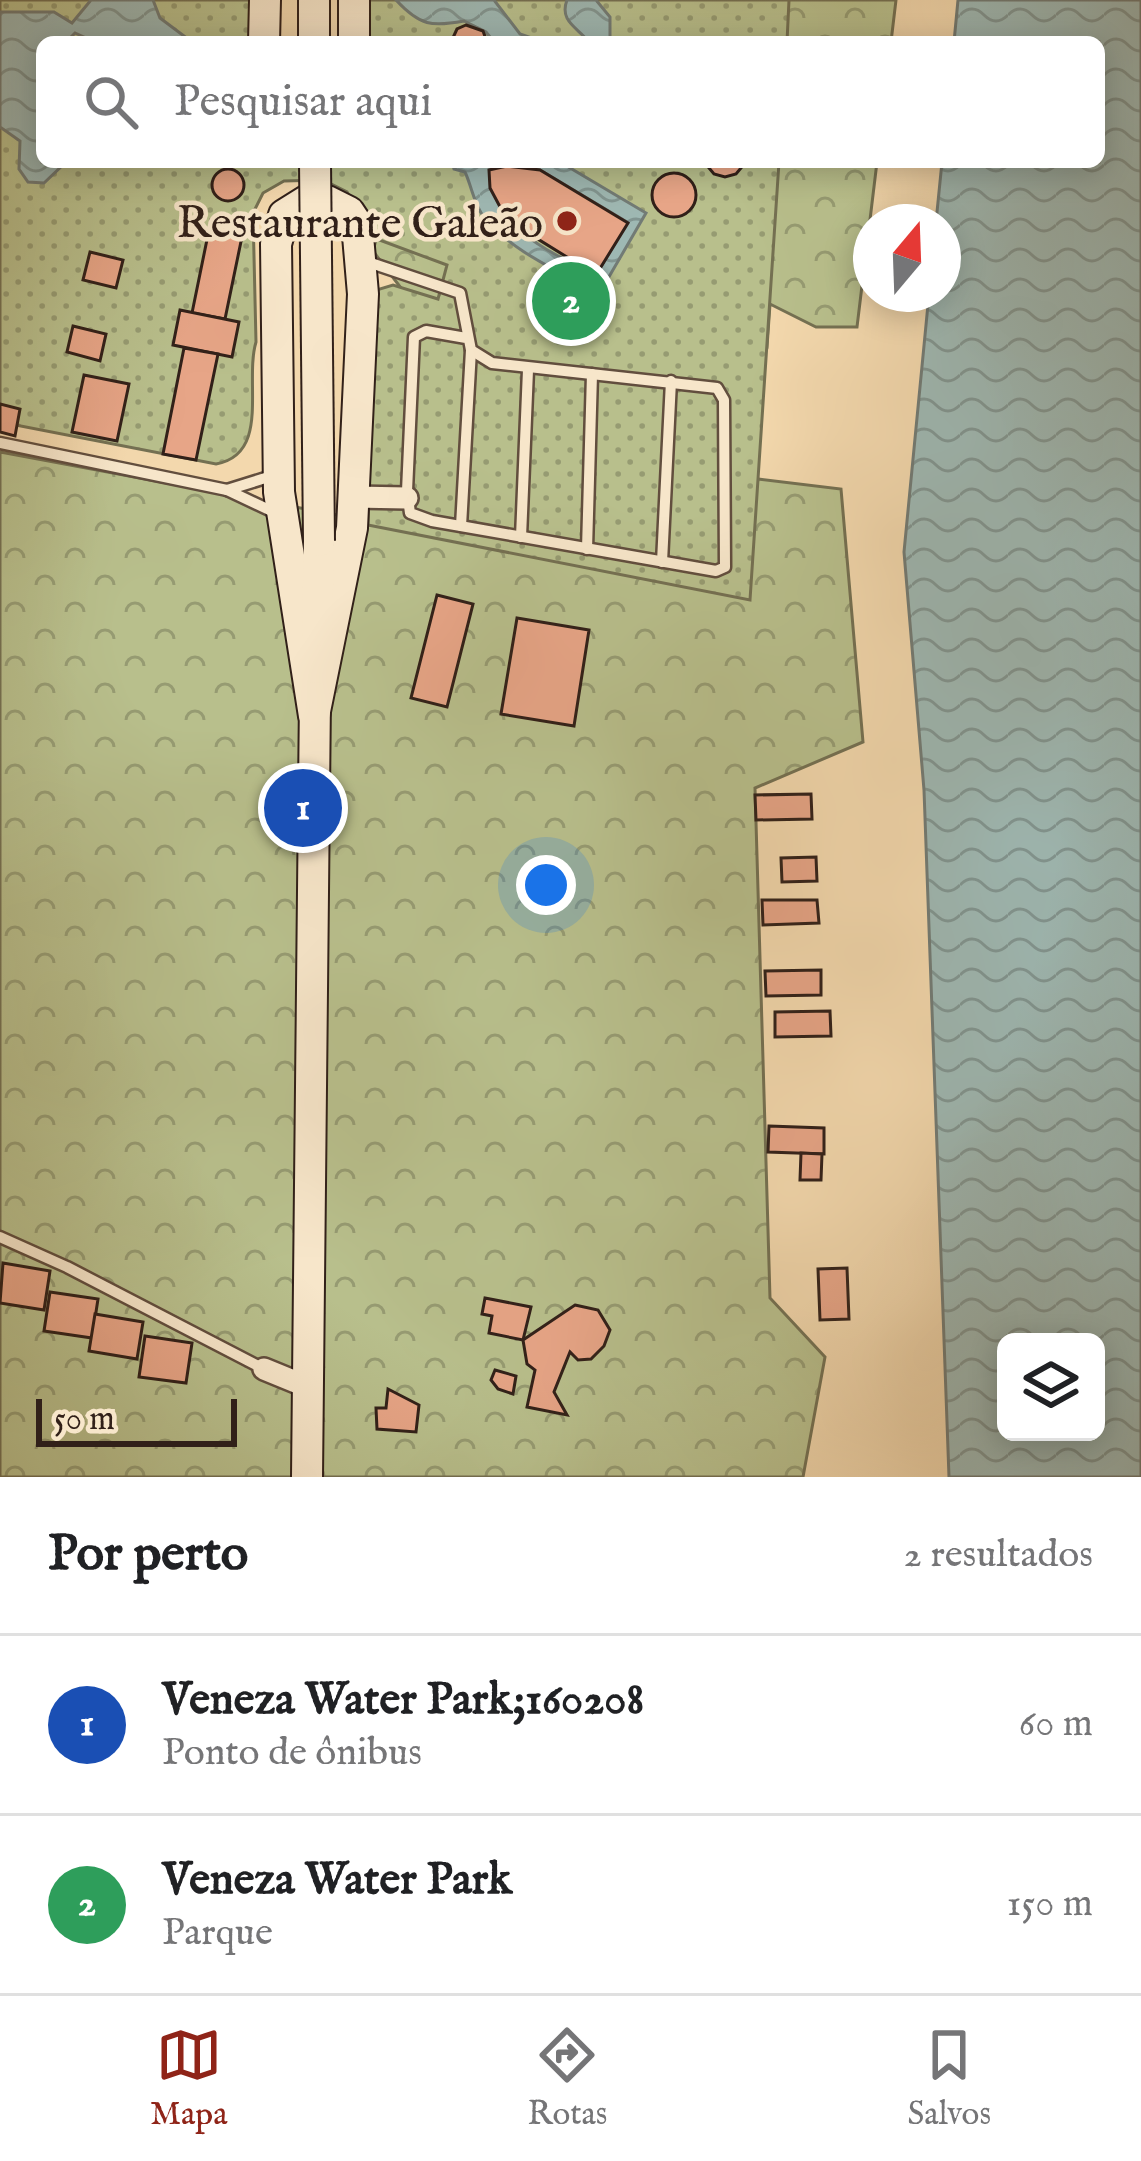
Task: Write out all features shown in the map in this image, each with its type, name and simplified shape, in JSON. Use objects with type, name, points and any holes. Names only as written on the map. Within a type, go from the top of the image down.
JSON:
[{"type":"main road","points":[[264,36],[265,0]]},
{"type":"main road","points":[[314,0],[314,36]]},
{"type":"main road","points":[[354,0],[355,36]]},
{"type":"main road","points":[[308,1477],[319,541],[315,168]]},
{"type":"main road","points":[[308,200],[327,201],[349,212],[361,238],[362,260],[352,528],[314,716],[278,474],[276,244],[284,215],[308,200]]},
{"type":"street","points":[[354,497],[407,498]]},
{"type":"street","points":[[264,1369],[308,1387]]},
{"type":"lane","points":[[362,260],[460,293],[465,302],[469,344],[461,526]]},
{"type":"lane","points":[[426,331],[469,344],[492,364],[528,370],[702,384],[722,394],[725,567],[716,571],[415,517],[407,498],[415,337],[426,331]]},
{"type":"lane","points":[[521,537],[528,370]]},
{"type":"lane","points":[[587,549],[592,374]]},
{"type":"lane","points":[[662,562],[671,381]]},
{"type":"lane","points":[[0,443],[227,490],[283,516]]},
{"type":"lane","points":[[227,490],[278,474]]},
{"type":"lane","points":[[0,1238],[68,1267],[264,1369]]},
{"type":"green space","points":[[0,0],[250,0],[250,36],[36,36],[36,168],[779,168],[750,600],[368,525],[373,291],[393,285],[438,299],[447,265],[374,238],[347,192],[323,180],[284,181],[263,193],[253,213],[256,342],[252,414],[244,446],[233,458],[216,464],[0,422]]},
{"type":"green space","points":[[358,0],[789,0],[787,36],[358,36]]},
{"type":"green space","points":[[658,0],[896,0],[892,36],[663,36]]},
{"type":"green space","points":[[641,168],[876,168],[872,204],[853,204],[857,327],[816,327],[770,304],[767,347],[407,296],[373,251],[384,209]]},
{"type":"green space","points":[[0,452],[740,590],[758,479],[841,489],[863,742],[755,788],[770,1298],[825,1357],[803,1477],[0,1477]]},
{"type":"water","points":[[91,0],[153,0],[160,18],[184,36],[36,36],[36,168],[60,168],[44,183],[28,182],[19,169],[20,141],[0,127],[0,12],[54,12],[72,23]]},
{"type":"water","points":[[396,0],[494,0],[526,36],[489,36],[464,21],[435,24],[412,15]]},
{"type":"water","points":[[567,0],[596,0],[610,17],[610,36],[583,36],[567,19]]},
{"type":"water","points":[[958,0],[1141,0],[1141,1477],[949,1477],[924,790],[904,552],[927,312],[961,312],[961,204],[938,204],[941,168],[1105,168],[1105,36],[955,36]]},
{"type":"water","points":[[454,168],[498,168],[490,170],[493,190],[512,222],[526,236],[596,275],[627,222],[540,170],[524,168],[570,168],[646,213],[599,294],[508,241],[481,212],[465,172]]},
{"type":"building","points":[[466,25],[485,36],[454,36]]},
{"type":"building","points":[[709,168],[741,168],[725,177]]},
{"type":"building","points":[[228,169],[239,174],[244,185],[239,196],[228,201],[217,196],[212,185],[217,174]]},
{"type":"building","name":"Restaurante Galeão","points":[[489,170],[540,170],[628,223],[596,275],[507,220],[490,188]]},
{"type":"building","points":[[674,173],[690,179],[696,195],[690,211],[674,217],[658,211],[652,195],[658,179]]},
{"type":"building","points":[[211,220],[244,227],[225,319],[192,313]]},
{"type":"building","points":[[90,252],[123,260],[116,288],[83,280]]},
{"type":"building","points":[[180,310],[239,322],[232,357],[173,345]]},
{"type":"building","points":[[73,326],[106,334],[100,361],[67,352]]},
{"type":"building","points":[[184,348],[218,354],[196,460],[163,454]]},
{"type":"building","points":[[84,375],[129,384],[117,441],[72,432]]},
{"type":"building","points":[[0,404],[20,409],[15,436],[0,432]]},
{"type":"building","points":[[437,595],[473,604],[447,707],[411,698]]},
{"type":"building","points":[[517,618],[589,630],[574,726],[501,714]]},
{"type":"building","points":[[811,794],[812,819],[756,820],[755,795]]},
{"type":"building","points":[[816,857],[817,881],[782,882],[781,858]]},
{"type":"building","points":[[762,900],[817,900],[819,923],[763,925]]},
{"type":"building","points":[[821,970],[821,995],[766,996],[765,971]]},
{"type":"building","points":[[830,1011],[831,1036],[775,1037],[775,1012]]},
{"type":"building","points":[[769,1126],[824,1128],[824,1154],[768,1152]]},
{"type":"building","points":[[801,1153],[822,1154],[821,1180],[800,1180]]},
{"type":"building","points":[[3,1263],[50,1271],[44,1310],[0,1303]]},
{"type":"building","points":[[847,1268],[849,1319],[820,1320],[818,1269]]},
{"type":"building","points":[[50,1292],[98,1299],[92,1338],[44,1331]]},
{"type":"building","points":[[485,1298],[531,1307],[523,1340],[489,1333],[492,1316],[482,1314]]},
{"type":"building","points":[[575,1305],[598,1310],[610,1330],[604,1346],[591,1359],[578,1360],[570,1352],[554,1392],[567,1415],[527,1407],[535,1370],[527,1364],[523,1340]]},
{"type":"building","points":[[95,1314],[143,1322],[137,1359],[89,1351]]},
{"type":"building","points":[[145,1336],[192,1343],[186,1383],[139,1377]]},
{"type":"building","points":[[495,1370],[516,1376],[513,1394],[498,1389],[491,1380]]},
{"type":"building","points":[[388,1389],[419,1405],[416,1432],[377,1429],[376,1408],[386,1408]]},
{"type":"place","name":"Restaurante Galeão","points":[[567,221]]},
{"type":"place","name":"Veneza Water Park","points":[[571,301]]},
{"type":"place","name":"Veneza Water Park;160208","points":[[303,808]]}]
